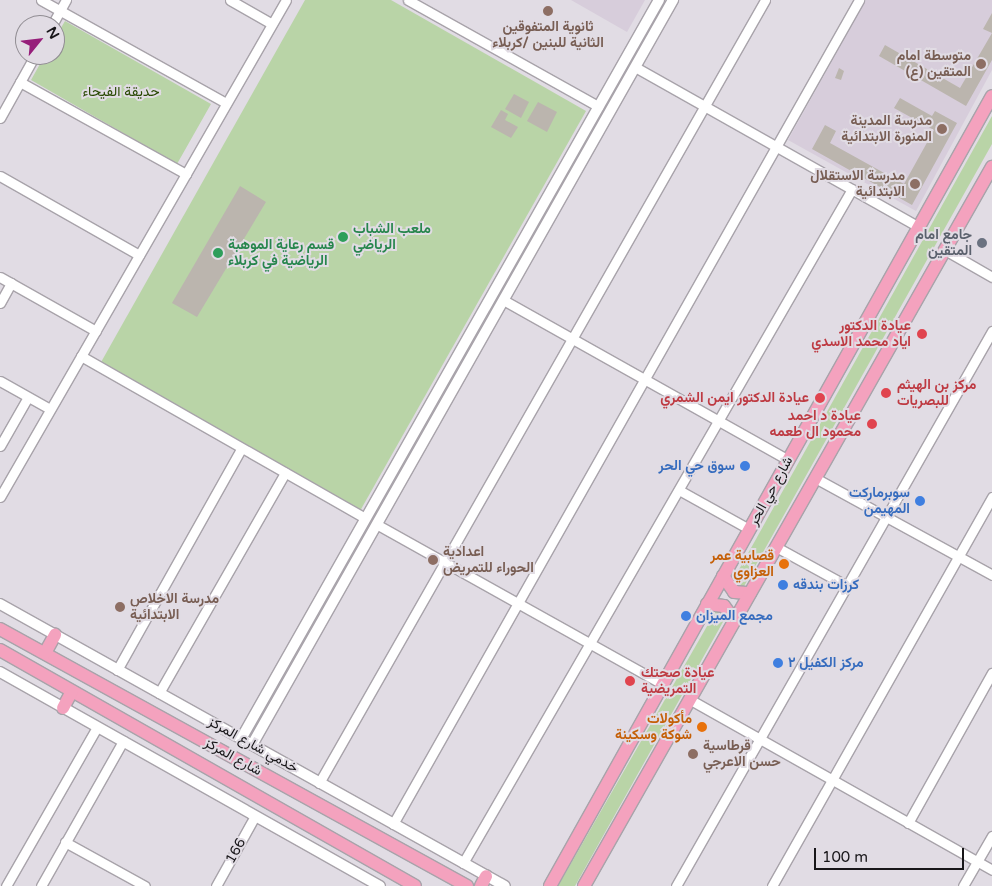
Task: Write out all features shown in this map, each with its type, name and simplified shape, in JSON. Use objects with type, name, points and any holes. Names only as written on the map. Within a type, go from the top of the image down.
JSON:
[{"type":"main road","name":"شارع حي الحر","points":[[550,886],[992,96]]},
{"type":"main road","points":[[584,886],[734,620],[778,548],[992,167]]},
{"type":"main road","points":[[723,576],[734,592],[750,593]]},
{"type":"main road","points":[[708,604],[724,606],[734,620]]},
{"type":"main road","name":"شارع المركز","points":[[0,628],[467,886]]},
{"type":"main road","points":[[44,653],[55,635]]},
{"type":"main road","name":"شارع المركز","points":[[0,650],[415,886]]},
{"type":"main road","points":[[62,708],[72,691]]},
{"type":"street","points":[[41,0],[226,103]]},
{"type":"street","points":[[58,15],[66,0]]},
{"type":"street","points":[[230,0],[272,24]]},
{"type":"street","points":[[0,497],[286,0]]},
{"type":"street","points":[[408,0],[598,106]]},
{"type":"street","points":[[241,739],[363,517],[555,185],[659,0]]},
{"type":"street","points":[[252,745],[505,301],[673,0]]},
{"type":"street","points":[[319,783],[765,0]]},
{"type":"street","points":[[393,824],[774,146],[859,0]]},
{"type":"street","points":[[0,118],[29,65]]},
{"type":"street","points":[[635,68],[919,227]]},
{"type":"street","points":[[20,82],[186,174]]},
{"type":"street","points":[[0,176],[139,254]]},
{"type":"street","points":[[555,185],[566,191]]},
{"type":"street","points":[[463,863],[852,189]]},
{"type":"street","points":[[945,250],[992,277]]},
{"type":"street","points":[[0,277],[96,331]]},
{"type":"street","points":[[0,303],[11,284]]},
{"type":"street","points":[[505,301],[788,460]]},
{"type":"street","points":[[676,886],[992,331]]},
{"type":"street","points":[[81,356],[363,517]]},
{"type":"street","points":[[0,382],[50,409]]},
{"type":"street","points":[[0,446],[28,397]]},
{"type":"street","points":[[117,670],[241,449]]},
{"type":"street","points":[[159,693],[285,474]]},
{"type":"street","points":[[817,479],[992,575]]},
{"type":"street","points":[[679,490],[750,529]]},
{"type":"street","points":[[772,886],[992,496]]},
{"type":"street","points":[[378,525],[663,684]]},
{"type":"street","points":[[778,548],[847,586]]},
{"type":"street","name":"خدمي شارع المركز","points":[[0,604],[463,863],[483,881],[506,886]]},
{"type":"street","points":[[0,672],[380,886]]},
{"type":"street","points":[[908,823],[992,673]]},
{"type":"street","points":[[689,699],[992,870]]},
{"type":"street","points":[[6,886],[98,727]]},
{"type":"street","points":[[41,886],[123,742]]},
{"type":"street","name":"166","points":[[216,886],[255,816]]},
{"type":"street","points":[[963,886],[992,836]]},
{"type":"street","points":[[65,842],[145,886]]},
{"type":"shaded area","points":[[571,0],[645,0],[627,32]]},
{"type":"shaded area","points":[[866,0],[992,0],[992,70],[916,211],[788,140]]},
{"type":"green space","name":"ملعب الشباب الرياضي","points":[[305,0],[391,0],[586,111],[360,511],[100,364]]},
{"type":"green space","name":"حديقة الفيحاء","points":[[65,21],[211,104],[177,164],[31,80],[39,65],[65,65]]},
{"type":"green space","points":[[992,116],[992,144],[743,588],[732,582]]},
{"type":"green space","points":[[718,607],[728,613],[575,886],[558,886]]},
{"type":"building","points":[[992,13],[992,33],[983,29]]},
{"type":"building","points":[[992,33],[992,60],[966,106],[879,56],[885,45],[960,88]]},
{"type":"building","points":[[839,68],[844,71],[841,80],[835,78]]},
{"type":"building","points":[[514,94],[529,102],[521,118],[505,109]]},
{"type":"building","points":[[900,98],[932,116],[935,111],[957,123],[912,205],[812,149],[825,125],[836,131],[830,143],[904,184],[934,130],[894,108]]},
{"type":"building","points":[[538,102],[557,112],[547,132],[527,121]]},
{"type":"building","points":[[501,110],[508,114],[505,120],[518,127],[511,138],[491,127]]},
{"type":"building","points":[[240,186],[266,202],[197,317],[172,303]]},
{"type":"place","name":"ثانوية المتفوقين الثانية للبنين /كربلاء","points":[[548,11]]},
{"type":"place","name":"متوسطة امام المتقين (ع)","points":[[981,64]]},
{"type":"place","name":"مدرسة المدينة المنورة الابتدائية","points":[[942,129]]},
{"type":"place","name":"مدرسة الاستقلال الابتدائية","points":[[915,184]]},
{"type":"place","name":"ملعب الشباب الرياضي","points":[[343,237]]},
{"type":"place","name":"جامع امام المتقين","points":[[982,243]]},
{"type":"place","name":"قسم رعاية الموهبة الرياضية في كربلاء","points":[[218,253]]},
{"type":"place","name":"عيادة الدكتور اياد محمد الاسدي","points":[[922,334]]},
{"type":"place","name":"مركز بن الهيثم للبصريات","points":[[886,393]]},
{"type":"place","name":"عيادة الدكتور ايمن الشمري","points":[[820,398]]},
{"type":"place","name":"عيادة د احمد محمود ال طعمه","points":[[872,424]]},
{"type":"place","name":"سوق حي الحر","points":[[745,466]]},
{"type":"place","name":"سوبرماركت المهيمن","points":[[920,501]]},
{"type":"place","name":"اعدادية الحوراء للتمريض","points":[[433,560]]},
{"type":"place","name":"قصابية عمر العزاوي","points":[[784,564]]},
{"type":"place","name":"كرزات بندقه","points":[[783,585]]},
{"type":"place","name":"مدرسة الاخلاص الابتدائية","points":[[120,607]]},
{"type":"place","name":"مجمع الميزان","points":[[686,616]]},
{"type":"place","name":"مركز الكفيل ٢","points":[[778,663]]},
{"type":"place","name":"عيادة صحتك التمريضية","points":[[630,681]]},
{"type":"place","name":"مأكولات شوكة وسكينة","points":[[702,727]]},
{"type":"place","name":"قرطاسية حسن الاعرجي","points":[[693,754]]}]
